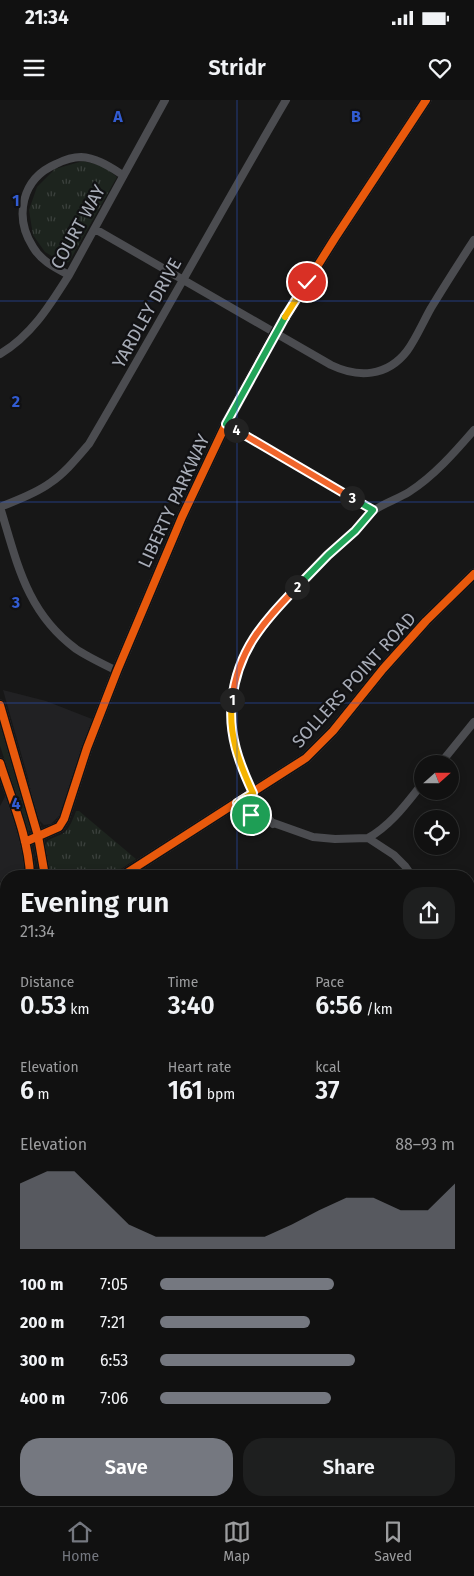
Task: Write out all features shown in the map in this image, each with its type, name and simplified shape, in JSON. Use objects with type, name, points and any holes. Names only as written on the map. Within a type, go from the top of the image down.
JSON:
[{"type":"street","name":"COURT WAY","points":[[0,354],[28,334],[69,275],[165,100]]},
{"type":"street","name":"YARDLEY DRIVE","points":[[0,507],[28,496],[50,484],[89,444],[286,100]]},
{"type":"street","name":"LIBERTY PARKWAY","points":[[25,842],[59,827],[64,819],[117,671],[182,518],[226,424],[276,332],[426,100]]},
{"type":"street","points":[[69,275],[40,256],[29,239],[22,220],[22,209],[24,198],[29,188],[37,177],[51,166],[72,158],[102,162],[124,175]]},
{"type":"street","points":[[95,228],[182,280],[345,372],[359,375],[387,368],[406,352],[447,281],[474,240]]},
{"type":"street","points":[[226,424],[373,510]]},
{"type":"street","points":[[273,824],[263,811],[242,771],[232,732],[231,706],[238,670],[252,639],[266,620],[328,555],[355,531],[373,510],[394,501],[420,484],[474,430]]},
{"type":"street","points":[[0,507],[21,577],[43,617],[77,649],[117,671]]},
{"type":"street","name":"SOLLERS POINT ROAD","points":[[131,870],[306,758],[318,747],[426,621],[474,574]]},
{"type":"street","points":[[0,705],[38,836],[44,870]]},
{"type":"street","points":[[447,755],[474,722]]},
{"type":"street","points":[[0,763],[25,842],[30,870]]},
{"type":"street","points":[[237,803],[251,815],[313,837],[335,839],[368,838],[391,821],[414,794]]},
{"type":"street","points":[[368,838],[394,855],[408,870]]},
{"type":"shaded area","points":[[3,690],[46,701],[92,719],[59,816],[51,824],[44,825],[35,812],[28,778]]},
{"type":"shaded area","points":[[7,793],[19,828],[26,870],[0,870],[0,806]]},
{"type":"green space","points":[[83,161],[103,166],[117,177],[69,262],[64,263],[45,252],[33,235],[29,210],[37,187],[55,169]]},
{"type":"green space","points":[[0,723],[31,830],[28,831],[0,746]]},
{"type":"green space","points":[[76,811],[79,811],[136,859],[119,870],[48,870],[44,856],[46,842],[63,834],[70,825]]},
{"type":"cycle path","points":[[25,842],[59,827],[64,819],[87,748],[117,671],[182,517],[226,424],[276,332],[426,100]]},
{"type":"cycle path","points":[[131,870],[306,758],[333,731],[383,669],[426,621],[474,574]]},
{"type":"cycle path","points":[[0,705],[38,836],[44,870]]},
{"type":"cycle path","points":[[0,763],[23,833],[30,870]]},
{"type":"route","points":[[251,815],[237,803],[253,793],[242,771],[234,744],[230,720],[234,682],[244,654],[266,620],[328,555],[355,531],[373,510],[226,424],[276,332],[307,282]]}]
